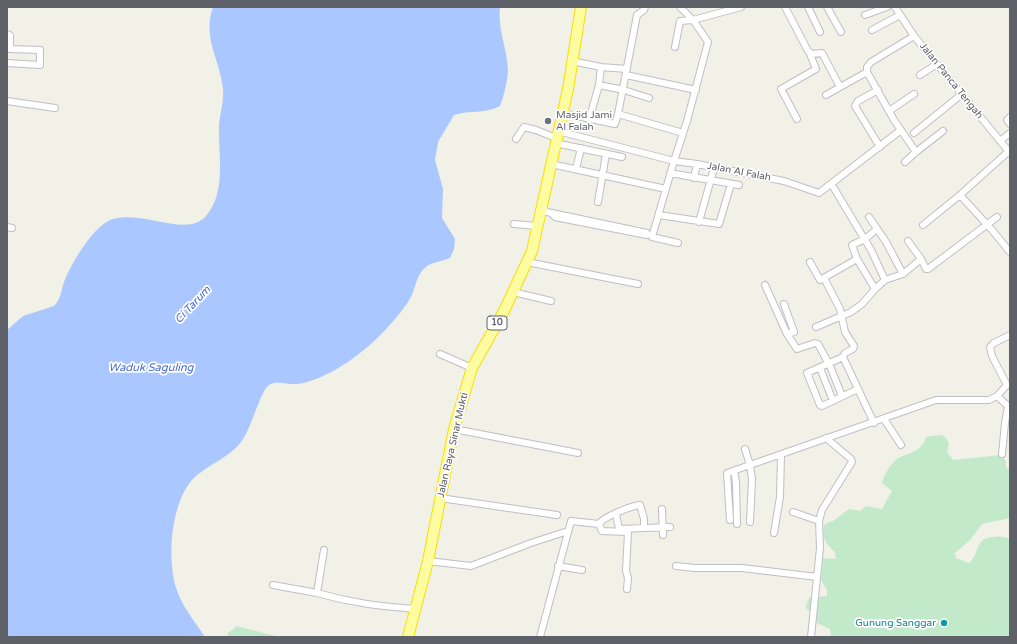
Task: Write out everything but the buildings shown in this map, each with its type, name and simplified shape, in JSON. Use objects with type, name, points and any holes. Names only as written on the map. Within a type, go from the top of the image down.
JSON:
[{"type":"highway","name":"Jalan Raya Sinar Mukti","points":[[409,637],[428,561],[454,429],[472,368],[528,262],[568,89],[581,7]]},
{"type":"street","points":[[562,113],[589,120],[615,124],[624,90],[637,15],[644,10],[645,7]]},
{"type":"street","points":[[678,243],[652,237],[696,90],[708,42],[693,20],[680,7]]},
{"type":"street","points":[[785,7],[810,54],[816,69],[781,89],[797,119]]},
{"type":"street","points":[[808,7],[820,32]]},
{"type":"street","points":[[827,7],[841,32]]},
{"type":"street","points":[[865,15],[887,7]]},
{"type":"street","name":"Jalan Panca Tengah","points":[[895,7],[914,36],[1009,152]]},
{"type":"street","points":[[675,47],[680,21],[693,20],[736,8]]},
{"type":"street","points":[[872,30],[900,15]]},
{"type":"street","points":[[7,34],[10,34],[10,49],[40,50],[40,64],[7,63]]},
{"type":"street","points":[[914,36],[871,62],[867,67],[867,72],[889,111],[916,152]]},
{"type":"street","points":[[810,54],[822,53],[840,87]]},
{"type":"street","points":[[572,61],[627,72],[696,90]]},
{"type":"street","points":[[920,75],[937,64]]},
{"type":"street","points":[[589,120],[599,84],[601,67]]},
{"type":"street","points":[[826,96],[867,72]]},
{"type":"street","points":[[599,84],[649,98]]},
{"type":"street","points":[[878,90],[858,102],[855,106],[880,147]]},
{"type":"street","points":[[889,111],[914,94]]},
{"type":"street","points":[[914,133],[962,94]]},
{"type":"street","points":[[7,101],[55,108]]},
{"type":"street","points":[[618,114],[683,133]]},
{"type":"street","points":[[1010,116],[1007,120],[1010,124]]},
{"type":"street","points":[[516,139],[524,127],[556,137],[581,148],[622,157]]},
{"type":"street","name":"Jalan Al Falah","points":[[556,137],[674,161],[784,181],[818,193],[832,185],[901,130]]},
{"type":"street","points":[[905,162],[943,131]]},
{"type":"street","points":[[1000,141],[1010,133]]},
{"type":"street","points":[[576,169],[581,148]]},
{"type":"street","points":[[923,225],[1009,152]]},
{"type":"street","points":[[598,202],[606,154]]},
{"type":"street","points":[[551,164],[666,188]]},
{"type":"street","points":[[694,178],[697,164]]},
{"type":"street","points":[[699,222],[714,168]]},
{"type":"street","points":[[670,173],[739,185]]},
{"type":"street","points":[[659,215],[719,224],[731,184]]},
{"type":"street","points":[[832,185],[865,239],[885,280]]},
{"type":"street","points":[[960,195],[1010,252]]},
{"type":"street","points":[[541,208],[554,214],[648,234],[646,236],[599,224]]},
{"type":"street","points":[[869,217],[886,242],[903,274]]},
{"type":"street","points":[[908,241],[921,259],[926,269],[928,269],[997,217]]},
{"type":"street","points":[[514,224],[537,226]]},
{"type":"street","points":[[875,289],[857,259],[852,246],[865,239],[878,229]]},
{"type":"street","points":[[810,262],[818,279],[824,278],[857,259]]},
{"type":"street","points":[[816,327],[843,317],[862,304],[885,280],[903,274],[921,259]]},
{"type":"street","points":[[528,262],[638,284]]},
{"type":"street","points":[[824,278],[843,317],[843,325],[854,347],[845,353],[843,357],[808,373],[807,375],[820,406],[858,389]]},
{"type":"street","points":[[765,285],[787,334],[797,349],[817,344],[828,364],[842,396]]},
{"type":"street","points":[[513,292],[551,301]]},
{"type":"street","points":[[784,304],[794,332],[787,334]]},
{"type":"street","points":[[730,520],[727,473],[936,400],[983,401],[997,396],[1007,385],[992,356],[990,347],[994,343],[1010,335]]},
{"type":"street","points":[[440,354],[472,368]]},
{"type":"street","points":[[843,357],[874,422]]},
{"type":"street","points":[[820,368],[833,401]]},
{"type":"street","points":[[997,396],[1009,407],[1002,454]]},
{"type":"street","points":[[884,419],[900,446]]},
{"type":"street","points":[[454,429],[578,453]]},
{"type":"street","points":[[810,637],[820,548],[819,521],[822,510],[852,462],[851,459],[826,438]]},
{"type":"street","points":[[1003,442],[1010,445]]},
{"type":"street","points":[[745,449],[750,465],[752,479],[750,522]]},
{"type":"street","points":[[774,533],[780,497],[781,455]]},
{"type":"street","points":[[734,471],[736,482],[737,524]]},
{"type":"street","points":[[440,498],[556,515]]},
{"type":"street","points":[[599,524],[602,520],[633,506],[640,505],[644,519],[644,527]]},
{"type":"street","points":[[662,509],[663,535]]},
{"type":"street","points":[[793,512],[819,521]]},
{"type":"street","points":[[616,514],[618,528],[670,528]]},
{"type":"street","points":[[540,637],[558,566],[572,520],[599,524]]},
{"type":"street","points":[[599,524],[602,531],[628,532],[626,571],[628,578],[627,588]]},
{"type":"street","points":[[428,561],[471,566],[531,543],[568,531]]},
{"type":"street","points":[[317,594],[324,550]]},
{"type":"street","points":[[558,566],[582,570]]},
{"type":"street","points":[[676,566],[695,568],[742,568],[817,577]]},
{"type":"street","points":[[273,586],[378,607],[415,609]]},
{"type":"green space","points":[[940,435],[944,436],[949,443],[947,452],[953,460],[1001,455],[1006,461],[1006,467],[1010,470],[1010,518],[982,524],[971,539],[955,553],[956,558],[969,563],[975,556],[980,543],[983,540],[998,537],[1010,539],[1010,637],[831,637],[830,629],[817,623],[816,614],[807,610],[806,606],[809,598],[827,596],[827,590],[821,580],[823,558],[836,559],[835,552],[825,540],[823,532],[825,524],[833,521],[849,509],[860,511],[866,506],[882,509],[892,491],[882,483],[892,464],[897,459],[918,449],[926,437]]},
{"type":"green space","points":[[237,626],[279,637],[228,637],[228,633]]},
{"type":"water","name":"Waduk Saguling","points":[[213,7],[500,7],[499,15],[508,64],[508,72],[500,106],[489,110],[454,115],[438,142],[435,160],[443,189],[442,218],[455,239],[454,249],[450,258],[432,263],[421,272],[411,297],[402,310],[390,325],[358,355],[334,371],[316,379],[298,384],[275,383],[269,385],[262,394],[249,428],[241,442],[230,453],[204,470],[192,480],[179,504],[175,519],[171,551],[172,567],[178,593],[187,610],[205,637],[7,637],[7,330],[23,316],[54,306],[78,255],[91,236],[106,222],[125,217],[176,224],[188,224],[198,222],[206,216],[213,206],[219,184],[219,125],[223,89],[211,39],[210,18]]},
{"type":"place","name":"Masjid Jami Al Falah","points":[[548,121]]},
{"type":"place","name":"Gunung Sanggar","points":[[944,623]]},
{"type":"water label","name":"Ci Tarum","points":[[193,305]]}]
